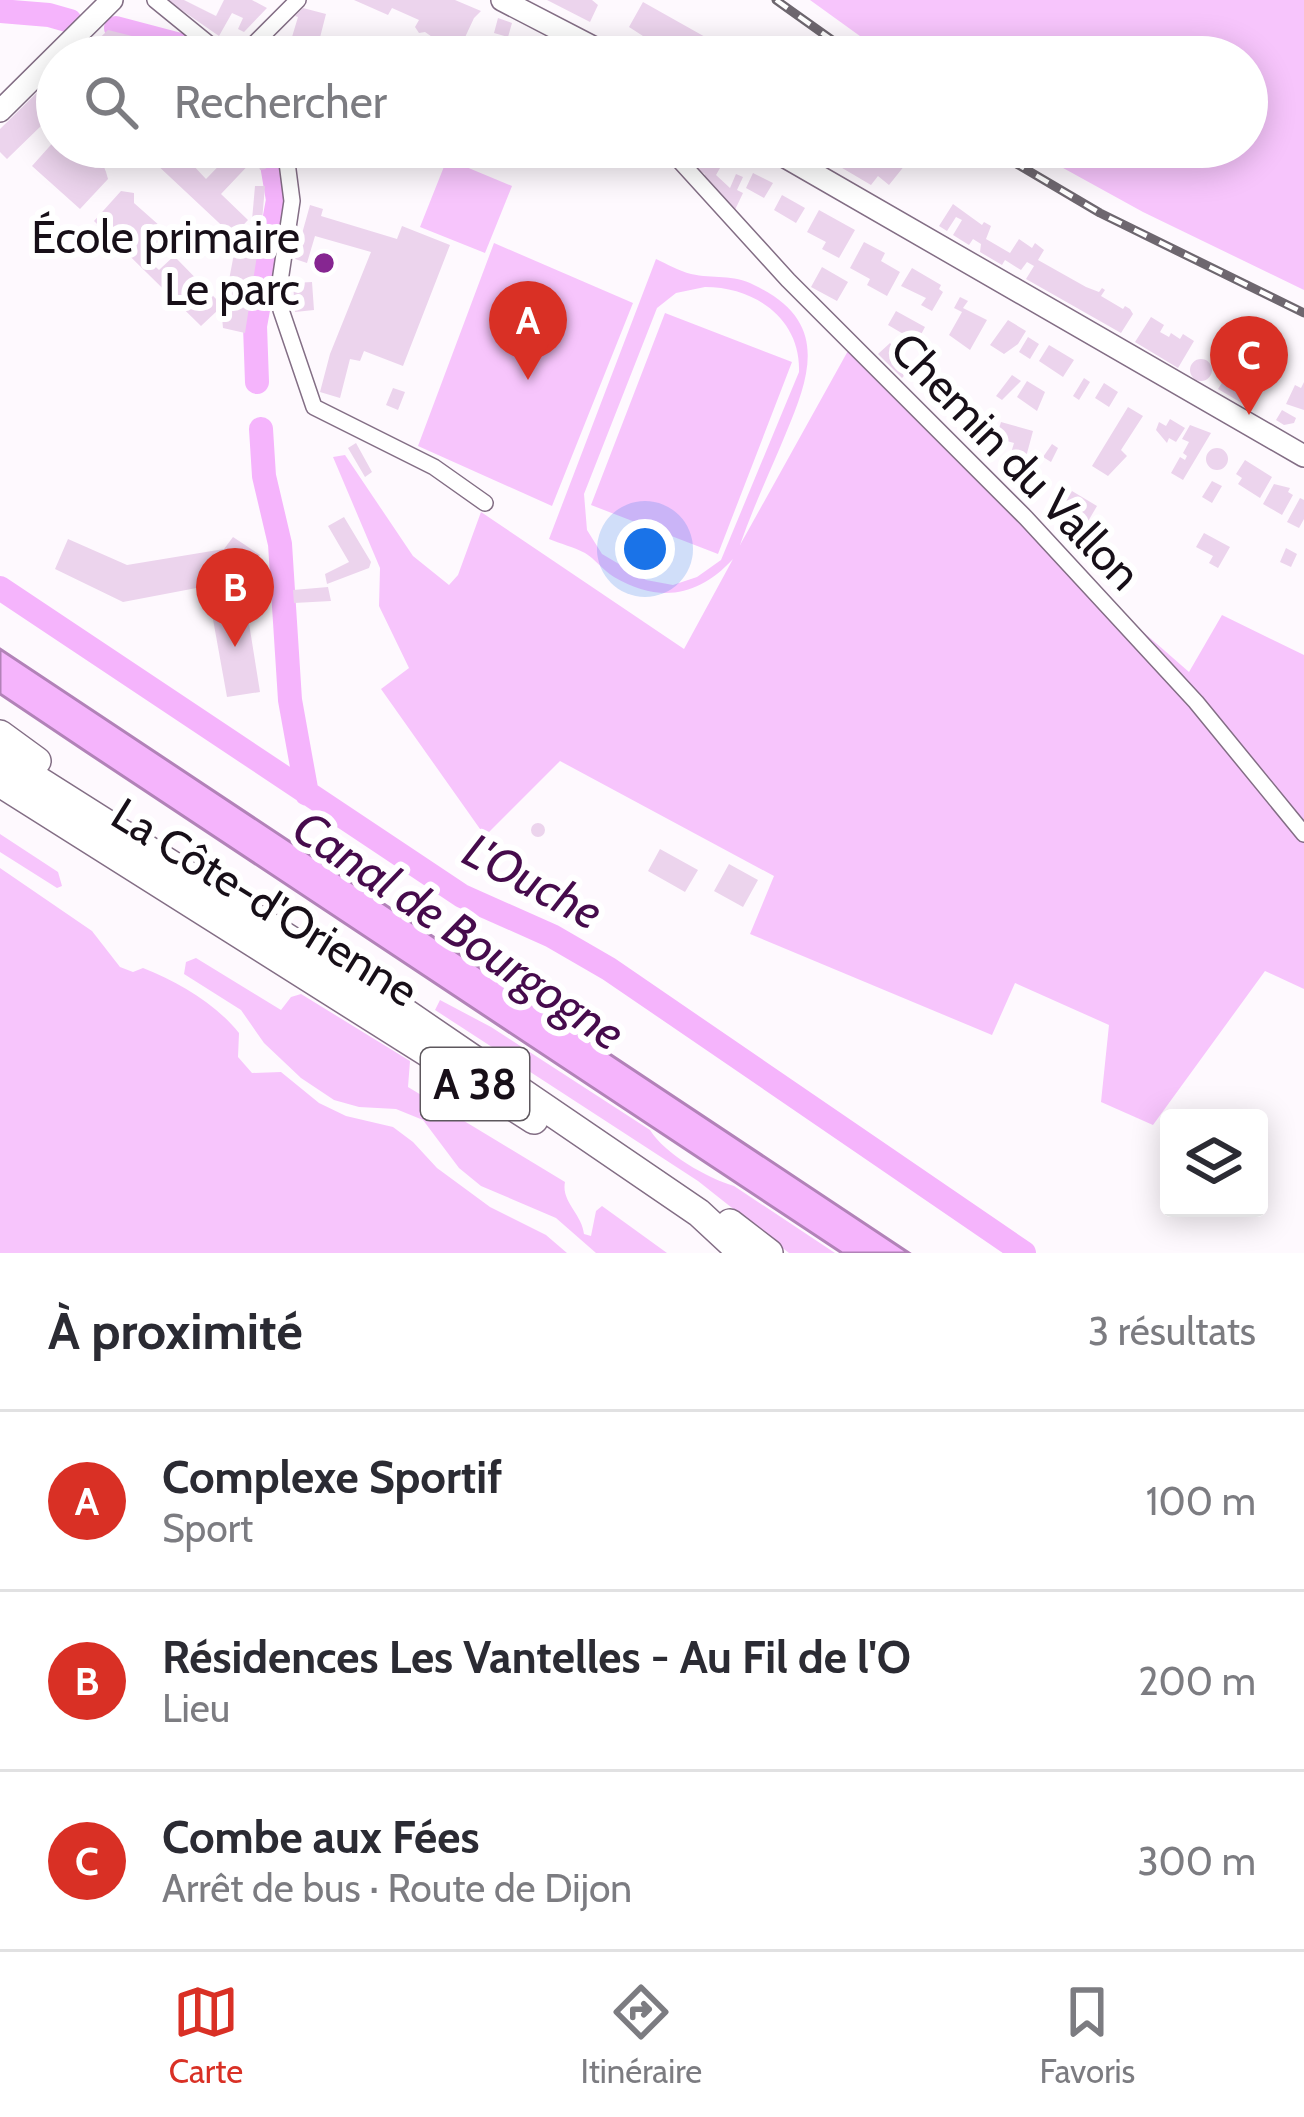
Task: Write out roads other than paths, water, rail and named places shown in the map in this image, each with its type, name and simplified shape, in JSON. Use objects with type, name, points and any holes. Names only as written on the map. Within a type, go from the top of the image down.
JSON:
[{"type":"highway","points":[[0,734],[179,869]]},
{"type":"highway","name":"La Côte-d'Orienne","points":[[0,756],[406,1013],[604,1146],[699,1214],[742,1253]]},
{"type":"highway","name":"La Côte-d'Orienne","points":[[0,783],[629,1180],[724,1253]]},
{"type":"highway","points":[[604,1146],[717,1214],[769,1253]]},
{"type":"main road","points":[[76,36],[112,0]]},
{"type":"main road","points":[[502,0],[563,36]]},
{"type":"main road","points":[[0,111],[36,75]]},
{"type":"main road","points":[[804,168],[1304,456]]},
{"type":"street","points":[[155,0],[199,36]]},
{"type":"street","points":[[262,36],[298,0]]},
{"type":"street","points":[[288,168],[292,201],[279,288],[281,310],[314,407],[421,460],[485,502]]},
{"type":"street","name":"Chemin du Vallon","points":[[686,168],[788,280],[1042,534],[1196,702],[1304,834]]},
{"type":"waterway","points":[[0,11],[70,21]]},
{"type":"waterway","points":[[116,28],[146,36]]},
{"type":"waterway","points":[[257,382],[255,326],[278,200],[273,168]]},
{"type":"waterway","name":"Canal de Bourgogne","points":[[261,429],[264,476],[280,544],[290,700],[307,794]]},
{"type":"waterway","name":"L'Ouche","points":[[0,588],[462,896],[552,936],[609,969],[1024,1253]]},
{"type":"railway","points":[[776,0],[827,36]]},
{"type":"railway","points":[[1024,168],[1100,213],[1304,313]]},
{"type":"place","name":"École primaire Le parc","points":[[324,263]]},
{"type":"place","name":"Complexe Sportif","points":[[528,380]]},
{"type":"place","name":"Combe aux Fées","points":[[1249,415]]},
{"type":"place","name":"Résidences Les Vantelles - Au Fil de l'O","points":[[235,647]]}]
